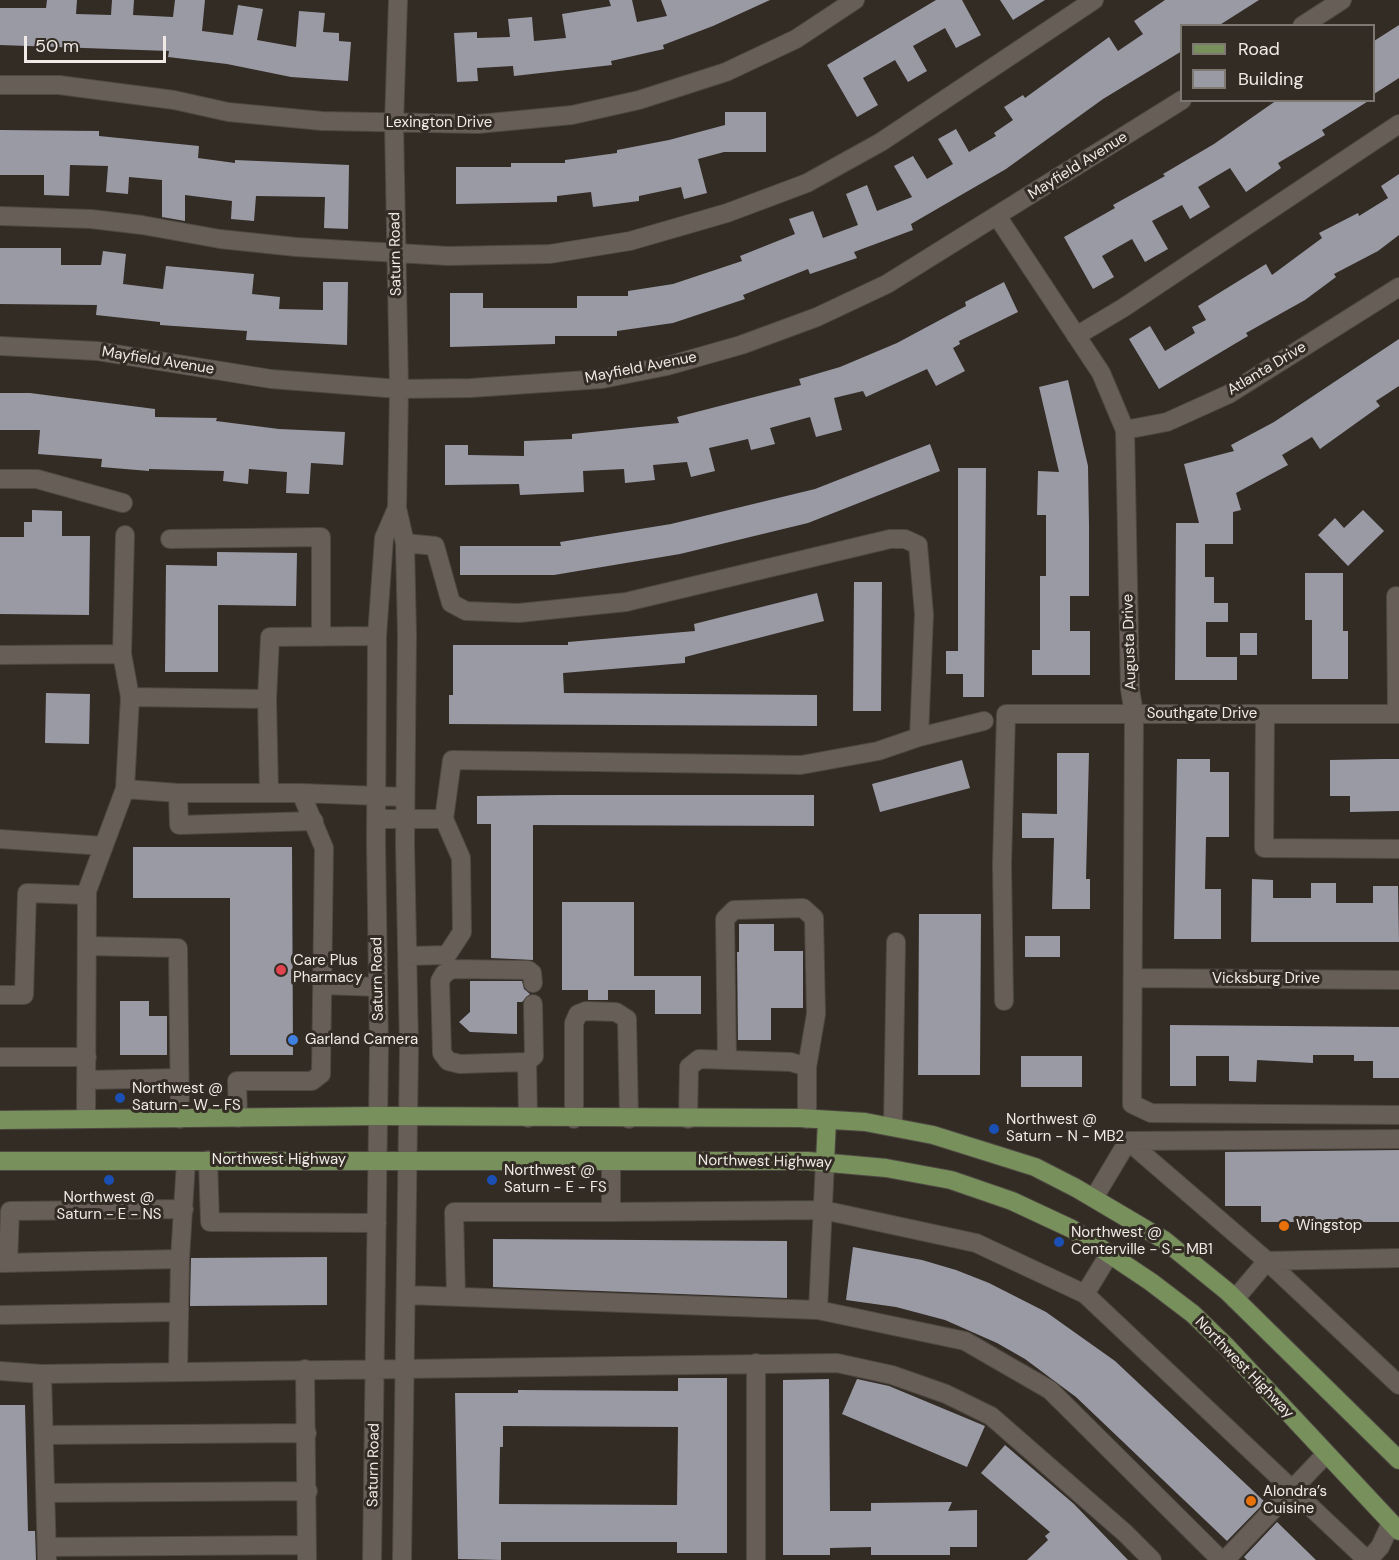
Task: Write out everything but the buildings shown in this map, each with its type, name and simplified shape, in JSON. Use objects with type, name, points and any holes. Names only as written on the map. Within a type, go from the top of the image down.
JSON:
[{"type":"main road","points":[[0,1120],[378,1116],[807,1119],[893,1127],[933,1135],[1035,1167],[1094,1198],[1164,1240],[1235,1299],[1399,1460]]},
{"type":"main road","points":[[825,1162],[827,1120]]},
{"type":"main road","name":"Northwest Highway","points":[[0,1161],[408,1159],[825,1162],[886,1168],[951,1180],[1022,1206],[1072,1229],[1110,1253],[1193,1314],[1227,1347],[1326,1454],[1396,1522]]},
{"type":"street","name":"Saturn Road","points":[[398,0],[394,124],[399,389],[397,508],[405,543],[405,819],[409,1053],[402,1560]]},
{"type":"street","name":"Lexington Drive","points":[[0,85],[59,85],[174,100],[228,112],[322,121],[478,124],[560,117],[639,100],[726,72],[796,39],[855,0]]},
{"type":"street","points":[[0,216],[91,219],[142,225],[220,239],[296,247],[448,256],[550,254],[630,242],[728,213],[807,183],[881,142],[1094,0]]},
{"type":"street","points":[[1305,24],[1335,2]]},
{"type":"street","name":"Mayfield Avenue","points":[[0,346],[97,351],[271,379],[399,389],[471,388],[602,379],[667,366],[741,345],[817,317],[887,284],[1180,101]]},
{"type":"street","points":[[1076,336],[1123,308],[1399,124]]},
{"type":"street","name":"Augusta Drive","points":[[997,216],[1101,373],[1125,430],[1130,690],[1134,714],[1132,1104],[1151,1113],[1399,1115]]},
{"type":"street","name":"Atlanta Drive","points":[[1125,430],[1167,422],[1228,394],[1399,287]]},
{"type":"street","points":[[0,479],[37,479],[123,503]]},
{"type":"street","name":"Saturn Road","points":[[372,1560],[378,1159],[377,636],[384,538],[397,508]]},
{"type":"street","points":[[86,1119],[87,895],[125,789],[130,697],[122,654],[125,535]]},
{"type":"street","points":[[170,539],[321,537],[321,637]]},
{"type":"street","points":[[405,543],[435,546],[451,603],[466,611],[519,613],[626,602],[890,539],[905,539],[918,545],[924,614],[919,737]]},
{"type":"street","points":[[1396,596],[1398,714]]},
{"type":"street","points":[[269,792],[267,699],[270,637],[377,636]]},
{"type":"street","points":[[0,655],[122,654]]},
{"type":"street","points":[[130,697],[267,699]]},
{"type":"street","name":"Southgate Drive","points":[[1004,1001],[1002,865],[1006,714],[1398,714]]},
{"type":"street","points":[[1265,714],[1264,848],[1399,849]]},
{"type":"street","points":[[408,956],[447,955],[462,932],[461,858],[444,819],[452,760],[801,765],[878,751],[919,737],[984,721]]},
{"type":"street","points":[[125,789],[178,793],[269,792],[405,797]]},
{"type":"street","points":[[178,793],[179,825],[314,821]]},
{"type":"street","points":[[238,1118],[237,1081],[312,1082],[321,1074],[324,848],[301,793]]},
{"type":"street","points":[[376,819],[444,819]]},
{"type":"street","points":[[0,839],[104,846]]},
{"type":"street","points":[[0,995],[24,995],[27,893],[87,895]]},
{"type":"street","points":[[728,1060],[725,919],[734,910],[803,908],[814,918],[816,1014],[807,1067],[807,1119]]},
{"type":"street","points":[[893,1127],[896,942]]},
{"type":"street","points":[[87,946],[178,948],[180,1119]]},
{"type":"street","points":[[533,983],[532,973],[528,970],[452,969],[444,974],[440,981],[442,1053],[448,1061],[460,1064],[527,1062],[534,1056],[533,1004]]},
{"type":"street","name":"Vicksburg Drive","points":[[1134,978],[1399,980]]},
{"type":"street","points":[[408,981],[440,981]]},
{"type":"street","points":[[322,985],[378,987]]},
{"type":"street","points":[[574,1119],[574,1023],[578,1014],[586,1011],[620,1013],[627,1019],[629,1119]]},
{"type":"street","points":[[409,1053],[442,1053]]},
{"type":"street","points":[[0,1058],[87,1057]]},
{"type":"street","points":[[688,1119],[689,1067],[699,1059],[790,1062],[807,1067]]},
{"type":"street","points":[[527,1062],[528,1118]]},
{"type":"street","points":[[87,1080],[179,1078]]},
{"type":"street","points":[[1128,1141],[1399,1139]]},
{"type":"street","points":[[1094,1198],[1128,1141]]},
{"type":"street","points":[[1128,1141],[1267,1261],[1399,1386]]},
{"type":"street","points":[[208,1160],[210,1222],[377,1223]]},
{"type":"street","points":[[178,1372],[180,1259],[186,1161]]},
{"type":"street","points":[[611,1161],[611,1212]]},
{"type":"street","points":[[818,1310],[825,1162]]},
{"type":"street","points":[[180,1259],[4,1263],[10,1211],[184,1209]]},
{"type":"street","points":[[456,1297],[454,1212],[823,1210],[976,1243],[1085,1294],[1368,1560],[1380,1547],[1396,1522]]},
{"type":"street","points":[[1085,1294],[1110,1253]]},
{"type":"street","points":[[1235,1299],[1267,1261],[1399,1258]]},
{"type":"street","points":[[406,1295],[818,1310],[965,1341],[1050,1390],[1223,1560],[1326,1454]]},
{"type":"street","points":[[0,1315],[179,1312]]},
{"type":"street","points":[[756,1363],[756,1560]]},
{"type":"street","points":[[0,1371],[42,1374],[837,1363],[892,1375],[946,1394],[991,1416],[1125,1533],[1152,1560]]},
{"type":"street","points":[[42,1374],[47,1554],[307,1552],[305,1369]]},
{"type":"street","points":[[44,1436],[307,1433]]},
{"type":"street","points":[[46,1493],[308,1491]]},
{"type":"place","name":"Care Plus Pharmacy","points":[[281,970]]},
{"type":"place","name":"Garland Camera","points":[[293,1040]]},
{"type":"place","name":"Northwest @ Saturn - W - FS","points":[[120,1098]]},
{"type":"place","name":"Northwest @ Saturn - N - MB2","points":[[994,1129]]},
{"type":"place","name":"Northwest @ Saturn - E - NS","points":[[109,1180]]},
{"type":"place","name":"Northwest @ Saturn - E - FS","points":[[492,1180]]},
{"type":"place","name":"Wingstop","points":[[1284,1226]]},
{"type":"place","name":"Northwest @ Centerville - S - MB1","points":[[1059,1242]]},
{"type":"place","name":"Alondra’s Cuisine","points":[[1251,1501]]}]
